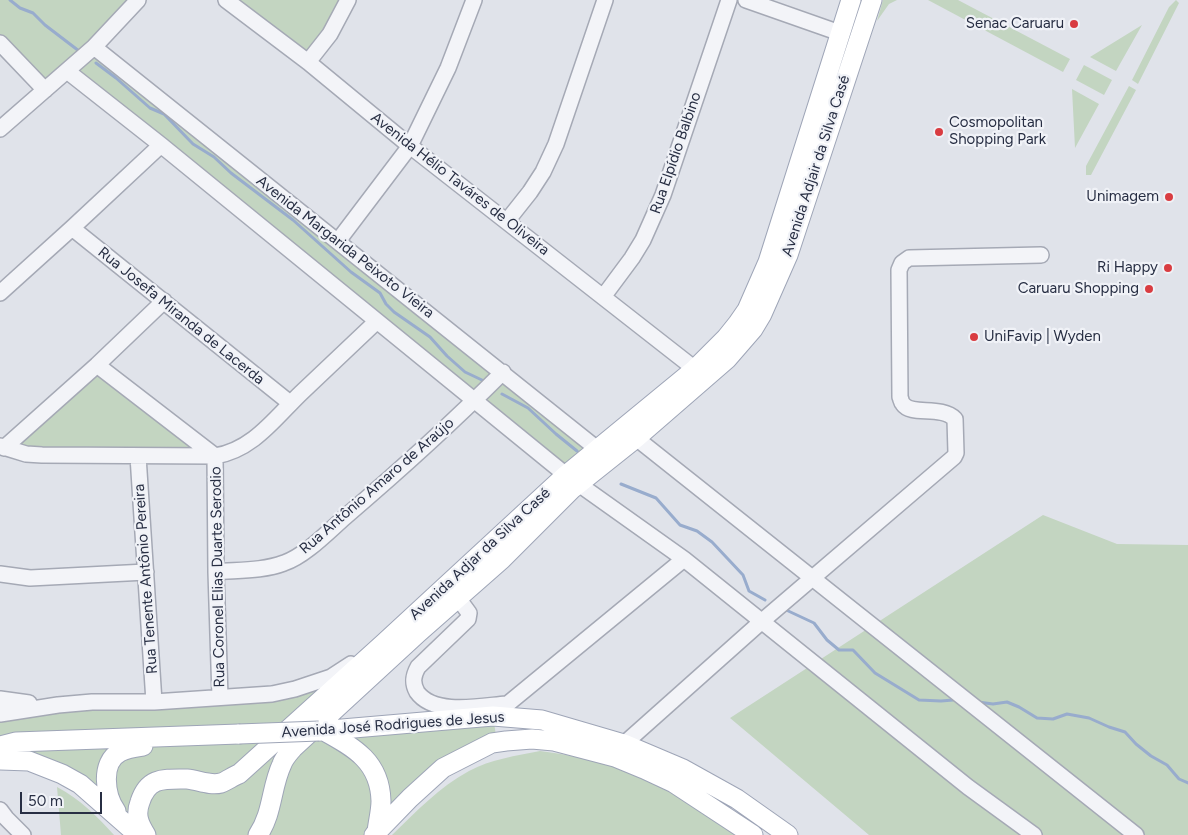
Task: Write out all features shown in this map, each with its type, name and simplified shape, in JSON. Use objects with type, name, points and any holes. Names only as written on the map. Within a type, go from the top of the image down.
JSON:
[{"type":"main road","name":"Avenida Adjair da Silva Casé","points":[[745,326],[747,310],[768,262],[851,0]]},
{"type":"main road","name":"Avenida Adjair da Silva Casé","points":[[745,326],[762,314],[788,255],[872,0]]},
{"type":"main road","name":"Avenida Adjar da Silva Casé","points":[[258,835],[269,814],[274,784],[282,762],[294,748],[502,559],[572,479],[596,448],[695,369],[719,345],[745,326]]},
{"type":"main road","name":"Avenida Adjar da Silva Casé","points":[[146,835],[140,826],[137,810],[145,790],[156,780],[221,783],[246,768],[384,643],[572,479],[636,438],[727,359],[745,326]]},
{"type":"main road","name":"Avenida José Rodrigues de Jesus","points":[[0,746],[16,742],[322,731],[499,710],[542,720],[624,744],[683,769],[737,799],[788,835]]},
{"type":"main road","points":[[322,731],[346,743],[368,760],[379,782],[381,801],[375,834]]},
{"type":"main road","points":[[131,829],[110,803],[106,792],[109,765],[119,752],[168,737]]},
{"type":"main road","name":"Avenida José Rodrigues de Jesus","points":[[375,834],[443,768],[492,743],[506,740],[532,739],[554,741],[614,757],[644,769],[674,784],[753,835]]},
{"type":"main road","points":[[0,760],[29,760],[54,770],[80,784],[131,829]]},
{"type":"street","points":[[0,129],[94,47],[138,0]]},
{"type":"street","name":"Avenida Hélio Taváres de Oliveira","points":[[226,0],[308,62],[410,146],[695,369]]},
{"type":"street","points":[[308,62],[330,34],[348,0]]},
{"type":"street","points":[[338,241],[410,146],[448,68],[474,0]]},
{"type":"street","points":[[507,221],[544,172],[556,144],[605,0]]},
{"type":"street","name":"Rua Elpídio Balbino","points":[[603,297],[632,258],[651,222],[729,0]]},
{"type":"street","points":[[746,0],[840,33]]},
{"type":"street","points":[[0,43],[44,90]]},
{"type":"street","name":"Avenida Margarida Peixoto Vieira","points":[[94,47],[596,448]]},
{"type":"street","points":[[67,70],[572,479],[684,559],[968,786],[1034,835]]},
{"type":"street","points":[[0,292],[161,145]]},
{"type":"street","name":"Rua Josefa Miranda de Lacerda","points":[[72,228],[290,403]]},
{"type":"street","points":[[624,744],[954,457],[956,453],[955,419],[944,412],[909,409],[903,404],[900,397],[899,270],[902,263],[909,258],[1041,256]]},
{"type":"street","points":[[2,447],[96,365],[164,301]]},
{"type":"street","points":[[2,447],[26,454],[42,455],[215,456],[224,454],[250,442],[262,433],[290,403],[377,321]]},
{"type":"street","points":[[96,365],[215,456]]},
{"type":"street","name":"Rua Antônio Amaro de Araújo","points":[[216,572],[270,567],[286,562],[313,545],[475,400],[503,372]]},
{"type":"street","points":[[636,438],[812,579],[1117,829],[1136,835]]},
{"type":"street","name":"Rua Tenente Antônio Pereira","points":[[138,456],[154,702]]},
{"type":"street","name":"Rua Coronel Elias Duarte Serodio","points":[[215,456],[220,698]]},
{"type":"street","points":[[458,598],[469,613],[468,620],[418,667],[413,676],[414,688],[429,702],[442,706],[499,710],[684,559]]},
{"type":"street","points":[[0,574],[30,578],[146,572]]},
{"type":"street","points":[[0,714],[92,702],[154,702],[272,694],[295,689],[331,677],[384,643]]},
{"type":"street","points":[[0,699],[13,702],[58,705]]},
{"type":"street","points":[[0,810],[23,835]]},
{"type":"green space","points":[[0,0],[133,0],[45,86],[0,38]]},
{"type":"green space","points":[[229,0],[343,0],[308,57]]},
{"type":"green space","points":[[883,0],[897,0],[889,4],[877,21]]},
{"type":"green space","points":[[928,0],[958,0],[1070,59],[1063,72]]},
{"type":"green space","points":[[1176,0],[1179,3],[1138,84],[1132,80],[1169,7]]},
{"type":"green space","points":[[1142,25],[1116,71],[1090,57]]},
{"type":"green space","points":[[95,53],[494,374],[475,396],[75,71]]},
{"type":"green space","points":[[1084,65],[1112,80],[1104,95],[1076,80]]},
{"type":"green space","points":[[1129,86],[1136,90],[1091,175],[1086,175],[1086,166]]},
{"type":"green space","points":[[1072,89],[1099,104],[1075,148]]},
{"type":"green space","points":[[97,371],[207,453],[94,453],[12,446]]},
{"type":"green space","points":[[504,379],[591,448],[566,471],[481,401]]},
{"type":"green space","points":[[1043,515],[1117,544],[1188,545],[1188,835],[869,835],[730,718]]},
{"type":"green space","points":[[331,677],[319,731],[493,716],[497,742],[474,752],[374,835],[136,835],[92,793],[0,760],[0,699],[13,702],[225,697]]},
{"type":"green space","points":[[540,751],[608,764],[640,775],[690,799],[743,835],[392,835],[438,792],[458,777],[477,767],[495,761]]},
{"type":"green space","points":[[57,787],[88,808],[114,835],[61,835]]},
{"type":"waterway","points":[[10,0],[20,8],[33,13],[45,25],[79,51]]},
{"type":"waterway","points":[[96,63],[150,108],[164,114],[193,144],[214,157],[231,173],[293,220],[351,272],[380,293],[386,304],[394,312],[430,337],[465,372],[484,381]]},
{"type":"waterway","points":[[502,394],[528,408],[577,451]]},
{"type":"waterway","points":[[621,484],[656,498],[680,525],[697,531],[712,542],[743,575],[749,591],[765,600]]},
{"type":"waterway","points":[[784,609],[814,623],[827,640],[839,650],[853,650],[875,673],[919,700],[953,700]]},
{"type":"waterway","points":[[978,702],[993,704],[1007,702],[1037,718],[1053,719],[1067,714],[1089,718],[1125,732],[1151,756],[1167,765],[1179,779],[1188,783]]},
{"type":"place","name":"Senac Caruaru","points":[[1074,24]]},
{"type":"place","name":"Cosmopolitan Shopping Park","points":[[939,132]]},
{"type":"place","name":"Unimagem","points":[[1169,197]]},
{"type":"place","name":"Ri Happy","points":[[1168,268]]},
{"type":"place","name":"Caruaru Shopping","points":[[1149,289]]},
{"type":"place","name":"UniFavip | Wyden","points":[[974,337]]}]
